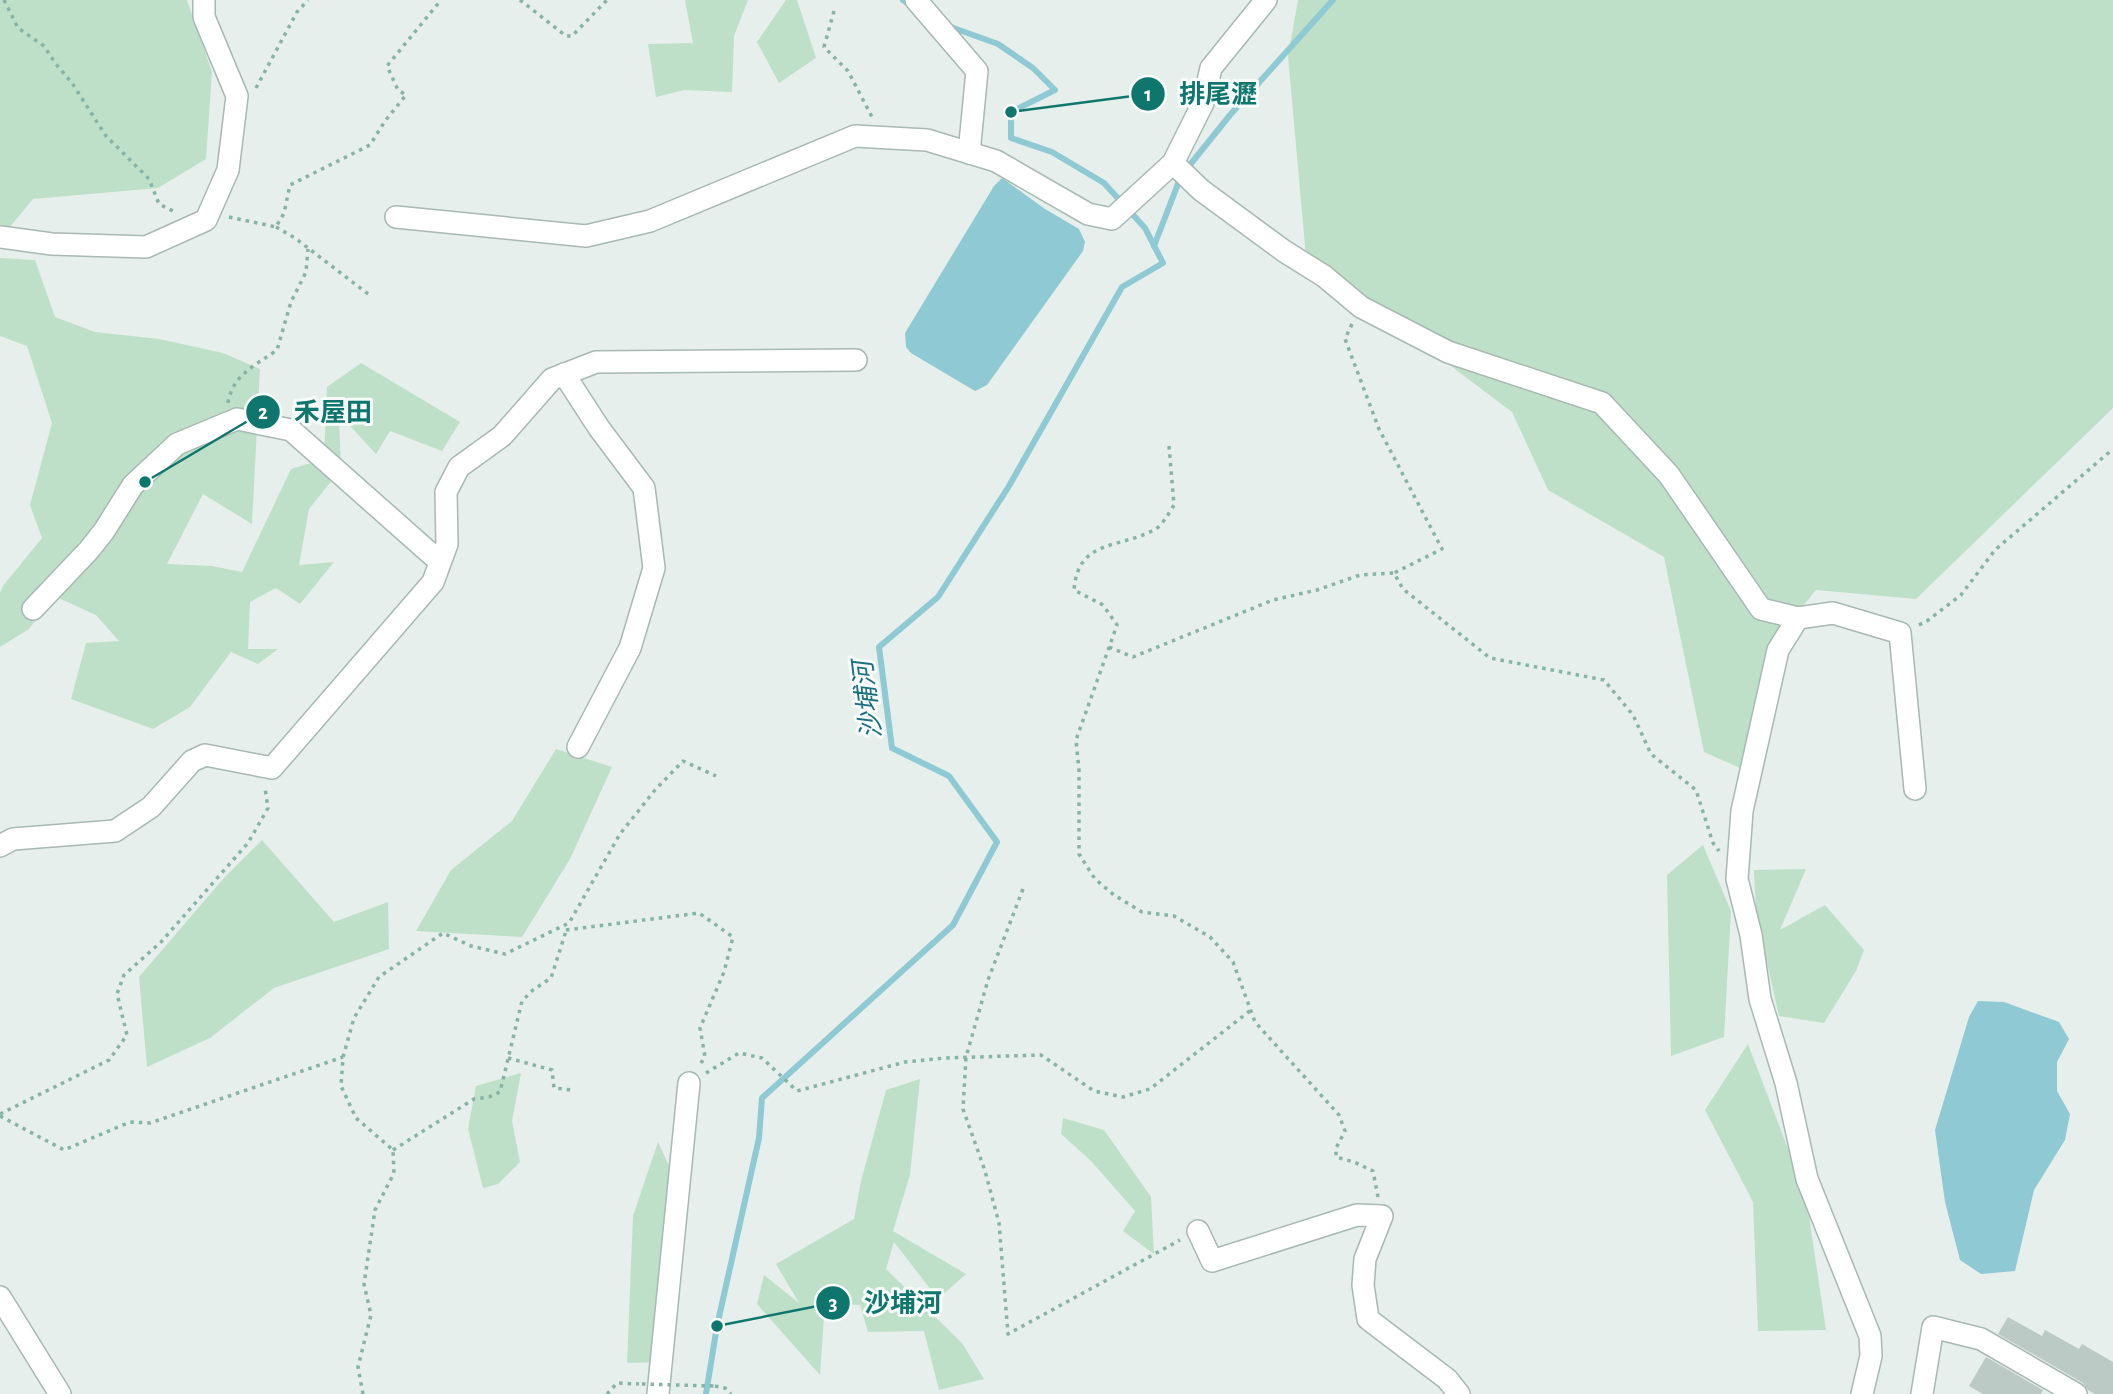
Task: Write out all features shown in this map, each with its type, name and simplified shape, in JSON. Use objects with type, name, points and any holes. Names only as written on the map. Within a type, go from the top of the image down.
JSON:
[{"type":"street","points":[[0,237],[52,244],[146,247],[205,217],[228,170],[237,96],[204,18],[204,0]]},
{"type":"street","points":[[916,0],[977,71],[969,153]]},
{"type":"street","points":[[396,217],[586,236],[650,221],[855,136],[927,140],[996,161],[1088,214],[1112,219],[1173,163],[1203,103],[1211,68],[1266,0]]},
{"type":"street","points":[[1173,163],[1192,181],[1284,251],[1324,276],[1361,307],[1448,352],[1602,403],[1669,475],[1760,609],[1798,618],[1833,612],[1900,633],[1915,789]]},
{"type":"street","points":[[0,846],[13,839],[115,831],[151,807],[192,761],[205,755],[272,768],[433,582],[447,544],[446,492],[458,467],[502,436],[552,379],[596,362],[856,360]]},
{"type":"street","points":[[564,374],[599,428],[644,488],[654,568],[630,648],[578,747]]},
{"type":"street","points":[[33,609],[89,550],[133,485],[177,444],[237,419],[291,430],[440,562]]},
{"type":"street","points":[[1798,618],[1778,650],[1742,811],[1738,879],[1751,935],[1760,999],[1786,1083],[1807,1179],[1870,1336],[1871,1356],[1861,1394]]},
{"type":"street","points":[[650,1389],[689,1083]]},
{"type":"street","points":[[1198,1231],[1212,1261],[1357,1215],[1382,1216],[1365,1259],[1363,1285],[1368,1320],[1447,1379],[1459,1394]]},
{"type":"street","points":[[0,1297],[60,1394]]},
{"type":"street","points":[[1922,1394],[1933,1326],[1981,1339],[2076,1394]]},
{"type":"path","points":[[4,0],[19,28],[44,46],[106,136],[149,179],[159,204],[205,217],[276,228],[372,298]]},
{"type":"path","points":[[252,94],[297,12],[308,0]]},
{"type":"path","points":[[276,228],[284,213],[290,186],[370,145],[406,95],[398,90],[387,66],[441,0]]},
{"type":"path","points":[[520,0],[566,36],[572,36],[607,0]]},
{"type":"path","points":[[834,12],[824,47],[848,71],[882,138]]},
{"type":"path","points":[[224,425],[230,388],[241,375],[277,350],[291,302],[306,272],[308,249]]},
{"type":"path","points":[[1109,647],[1133,657],[1273,600],[1317,590],[1360,575],[1394,573],[1442,549],[1379,429],[1345,339],[1361,307]]},
{"type":"path","points":[[1169,446],[1174,505],[1157,529],[1091,553],[1076,571],[1074,590],[1103,605],[1117,625],[1076,740],[1079,770],[1079,854],[1095,879],[1114,895],[1142,912],[1174,916],[1210,937],[1233,962],[1255,1022],[1339,1115],[1345,1131],[1336,1148],[1336,1157],[1354,1161],[1373,1171],[1382,1216]]},
{"type":"path","points":[[1900,633],[1927,621],[1961,595],[1996,550],[2113,449]]},
{"type":"path","points":[[1394,573],[1403,589],[1490,658],[1604,680],[1633,715],[1651,754],[1696,790],[1713,843],[1738,879]]},
{"type":"path","points":[[393,1150],[474,1099],[500,1092],[522,1001],[533,989],[551,978],[569,923],[620,834],[683,761],[716,776]]},
{"type":"path","points":[[0,1115],[108,1060],[127,1035],[117,994],[124,975],[161,942],[248,843],[268,808],[261,766]]},
{"type":"path","points":[[1023,889],[988,980],[966,1057],[963,1109],[985,1171],[999,1223],[1008,1334],[1198,1231]]},
{"type":"path","points":[[566,930],[699,913],[733,937],[724,972],[700,1028],[705,1057],[689,1083]]},
{"type":"path","points":[[363,1394],[358,1367],[371,1315],[364,1284],[375,1210],[394,1172],[393,1150],[356,1118],[341,1086],[343,1057],[355,1018],[379,977],[443,933],[471,946],[505,954],[569,923]]},
{"type":"path","points":[[689,1083],[739,1053],[762,1058],[797,1091],[905,1062],[1041,1055],[1094,1091],[1123,1097],[1150,1089],[1251,1010]]},
{"type":"path","points":[[0,1115],[64,1150],[130,1122],[150,1123],[343,1057]]},
{"type":"path","points":[[508,1058],[552,1070],[554,1088],[572,1090]]},
{"type":"path","points":[[607,1394],[617,1383],[650,1389],[715,1386],[725,1388],[731,1394]]},
{"type":"green space","points":[[0,0],[187,0],[212,72],[206,159],[158,188],[33,199],[9,228],[0,226]]},
{"type":"green space","points":[[685,0],[748,0],[734,36],[732,92],[684,90],[656,97],[648,44],[693,43]]},
{"type":"green space","points":[[786,0],[797,0],[816,58],[779,83],[757,42]]},
{"type":"green space","points":[[1298,0],[2113,0],[2113,408],[1916,599],[1816,590],[1766,651],[1740,768],[1704,752],[1664,557],[1548,490],[1512,412],[1306,257],[1288,56]]},
{"type":"green space","points":[[0,258],[35,260],[55,317],[95,332],[159,339],[223,353],[260,369],[252,524],[203,494],[167,564],[212,566],[242,572],[291,469],[324,459],[327,387],[361,363],[460,422],[442,451],[390,431],[376,454],[339,414],[341,469],[309,509],[299,565],[334,562],[300,604],[276,588],[250,602],[248,649],[278,649],[258,664],[231,652],[190,707],[153,729],[71,699],[86,643],[119,641],[96,615],[54,596],[29,629],[0,647],[0,593],[42,538],[30,505],[52,423],[27,346],[0,336]]},
{"type":"green space","points":[[556,749],[612,767],[570,859],[522,937],[416,931],[451,870],[512,821]]},
{"type":"green space","points":[[262,840],[334,922],[388,902],[389,949],[274,988],[210,1038],[147,1067],[139,977],[223,879]]},
{"type":"green space","points":[[1703,845],[1731,911],[1724,1037],[1671,1056],[1667,875]]},
{"type":"green space","points":[[1806,869],[1780,930],[1825,905],[1864,950],[1856,971],[1824,1023],[1779,1016],[1756,913],[1754,870]]},
{"type":"green space","points":[[1748,1044],[1806,1196],[1826,1330],[1758,1331],[1753,1202],[1705,1110]]},
{"type":"green space","points":[[521,1073],[512,1121],[520,1162],[498,1184],[483,1188],[468,1129],[476,1086]]},
{"type":"green space","points":[[920,1079],[910,1175],[893,1231],[966,1274],[938,1299],[894,1242],[886,1269],[962,1343],[984,1379],[939,1390],[924,1331],[868,1332],[860,1305],[825,1303],[820,1375],[757,1304],[764,1275],[799,1303],[776,1264],[854,1219],[861,1181],[886,1090]]},
{"type":"green space","points":[[1063,1118],[1104,1130],[1151,1197],[1154,1254],[1123,1231],[1135,1211],[1090,1160],[1061,1134]]},
{"type":"green space","points":[[658,1142],[670,1168],[659,1362],[627,1363],[633,1216]]},
{"type":"water","points":[[1002,178],[1045,209],[1079,229],[1085,242],[1083,251],[987,385],[975,391],[911,353],[906,347],[905,333],[994,186]]},
{"type":"water","points":[[1978,1001],[2004,1002],[2059,1022],[2069,1039],[2057,1062],[2057,1091],[2070,1114],[2065,1140],[2034,1190],[2015,1271],[1981,1274],[1960,1260],[1945,1202],[1935,1130],[1969,1017]]},
{"type":"building","points":[[2008,1317],[2042,1336],[2045,1330],[2079,1349],[2082,1344],[2113,1362],[2113,1394],[2095,1394],[2083,1383],[1998,1334]]},
{"type":"building","points":[[1986,1357],[2043,1390],[2041,1394],[1983,1394],[1969,1386]]},
{"type":"waterway","points":[[903,0],[914,8]]},
{"type":"waterway","name":"沙埔河","points":[[1154,246],[1181,176],[1230,115],[1333,0]]},
{"type":"waterway","name":"沙埔河","points":[[706,1394],[717,1326],[759,1138],[762,1098],[953,925],[997,842],[949,776],[892,748],[879,647],[938,597],[1009,486],[1122,287],[1163,263],[1145,228],[1104,183],[1052,152],[1011,138],[1011,112],[1055,90],[1033,68],[998,44],[948,26]]},
{"type":"place","name":"排尾瀝","points":[[1011,112]]},
{"type":"place","name":"禾屋田","points":[[145,482]]},
{"type":"place","name":"沙埔河","points":[[717,1326]]}]
